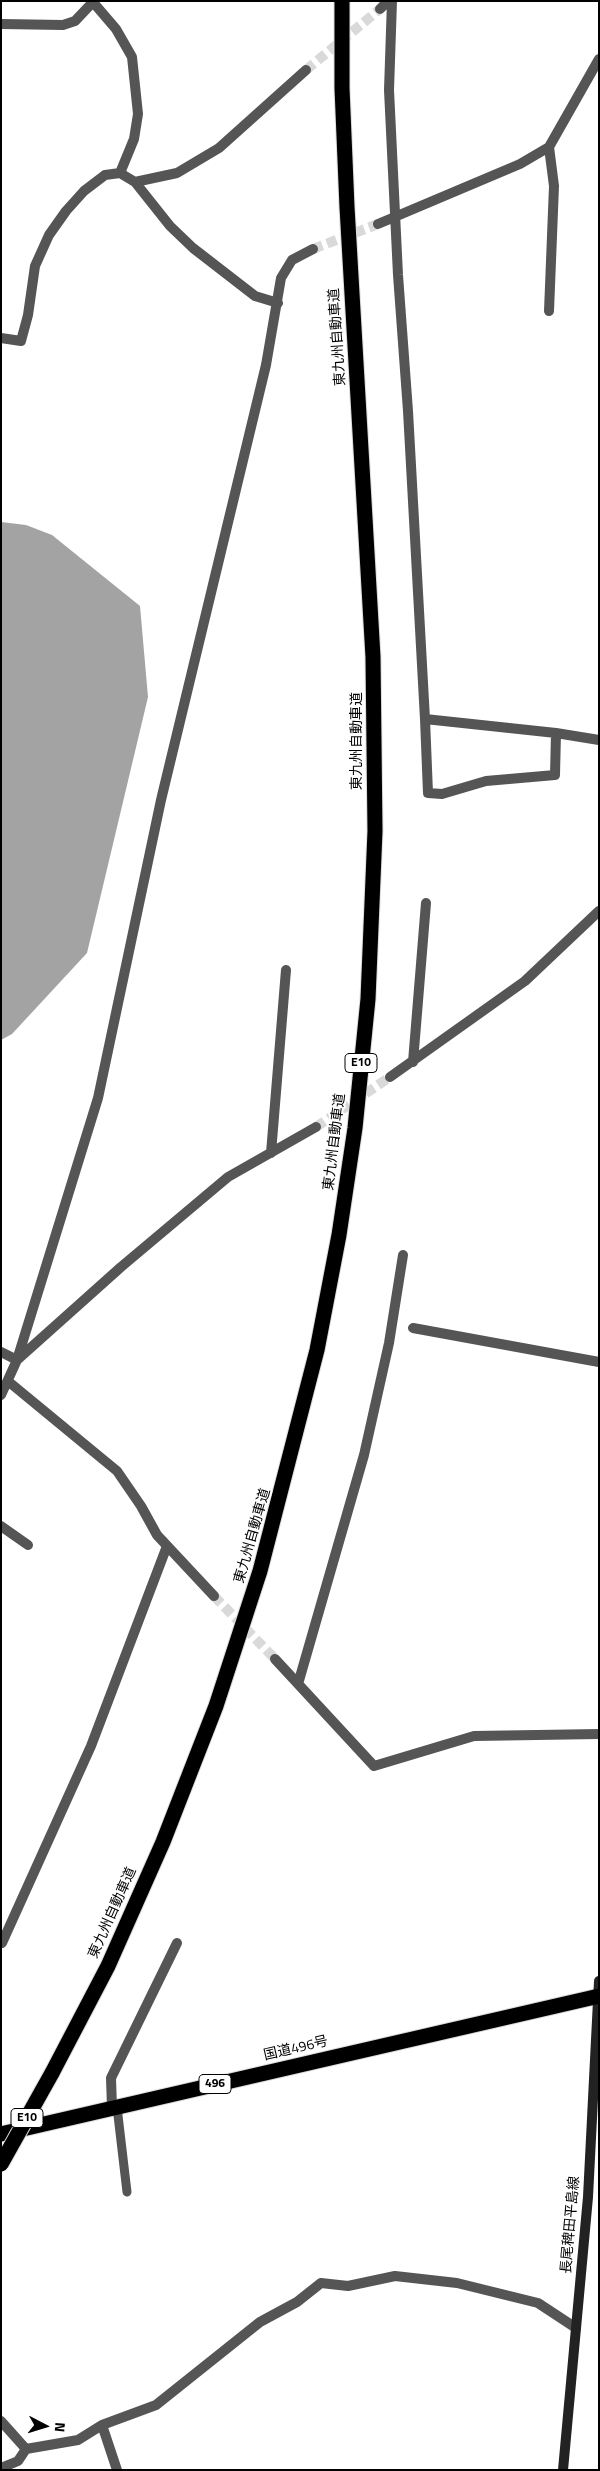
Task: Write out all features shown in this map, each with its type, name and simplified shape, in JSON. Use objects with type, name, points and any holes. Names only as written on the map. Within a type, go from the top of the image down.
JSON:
[{"type":"highway","name":"東九州自動車道","points":[[1,2164],[52,2073],[108,1966],[163,1842],[216,1706],[260,1571],[318,1350],[339,1234],[355,1128],[368,999],[375,831],[374,676],[347,206],[342,1]]},
{"type":"highway","name":"国道496号","points":[[1,2134],[598,1996]]},
{"type":"main road","name":"長尾稗田平島線","points":[[563,2470],[588,2188],[599,1981]]},
{"type":"street","points":[[380,9],[390,1]]},
{"type":"street","points":[[390,1],[389,90],[395,217],[428,792],[442,794],[486,781],[555,775],[556,733]]},
{"type":"street","points":[[1,24],[63,25],[75,21],[92,2],[116,30],[132,57],[138,114],[134,138],[120,173]]},
{"type":"street","points":[[378,224],[520,164],[549,147],[599,59]]},
{"type":"street","points":[[135,182],[177,173],[219,148],[306,70]]},
{"type":"street","points":[[549,147],[554,186],[549,311]]},
{"type":"street","points":[[1,338],[21,341],[28,315],[35,266],[49,236],[66,211],[84,191],[105,175],[120,173],[135,182],[144,196],[193,248],[255,296],[278,303]]},
{"type":"street","points":[[1,1395],[9,1382],[17,1360],[98,1098],[161,800],[266,365],[281,278],[292,260],[313,249]]},
{"type":"street","points":[[425,719],[556,733],[599,740]]},
{"type":"street","points":[[413,1062],[426,903]]},
{"type":"street","points":[[390,1077],[525,981],[599,911]]},
{"type":"street","points":[[271,1153],[286,970]]},
{"type":"street","points":[[17,1360],[121,1267],[228,1177],[316,1127]]},
{"type":"street","points":[[298,1684],[364,1455],[389,1343],[403,1255]]},
{"type":"street","points":[[413,1328],[599,1362]]},
{"type":"street","points":[[1,1352],[17,1360]]},
{"type":"street","points":[[9,1382],[117,1471],[142,1506],[158,1535],[214,1596]]},
{"type":"street","points":[[1,1526],[28,1545]]},
{"type":"street","points":[[2,1943],[91,1746],[167,1546]]},
{"type":"street","points":[[275,1659],[374,1766],[474,1736],[599,1734]]},
{"type":"street","points":[[115,2108],[112,2078],[177,1943]]},
{"type":"street","points":[[1,2468],[18,2461],[26,2449],[78,2440],[102,2425],[156,2405],[260,2322],[297,2302],[321,2283],[348,2286],[395,2276],[457,2283],[538,2303],[576,2328]]},
{"type":"street","points":[[1,2421],[26,2449]]},
{"type":"street","points":[[102,2425],[117,2470]]},
{"type":"lane","points":[[115,2108],[127,2192]]},
{"type":"shaded area","points":[[1,522],[26,525],[52,535],[140,606],[148,697],[87,953],[12,1034],[1,1040]]},
{"type":"tunnel","points":[[306,70],[380,9]]},
{"type":"tunnel","points":[[313,249],[378,224]]},
{"type":"tunnel","points":[[316,1127],[390,1077]]},
{"type":"tunnel","points":[[214,1596],[275,1659]]}]
